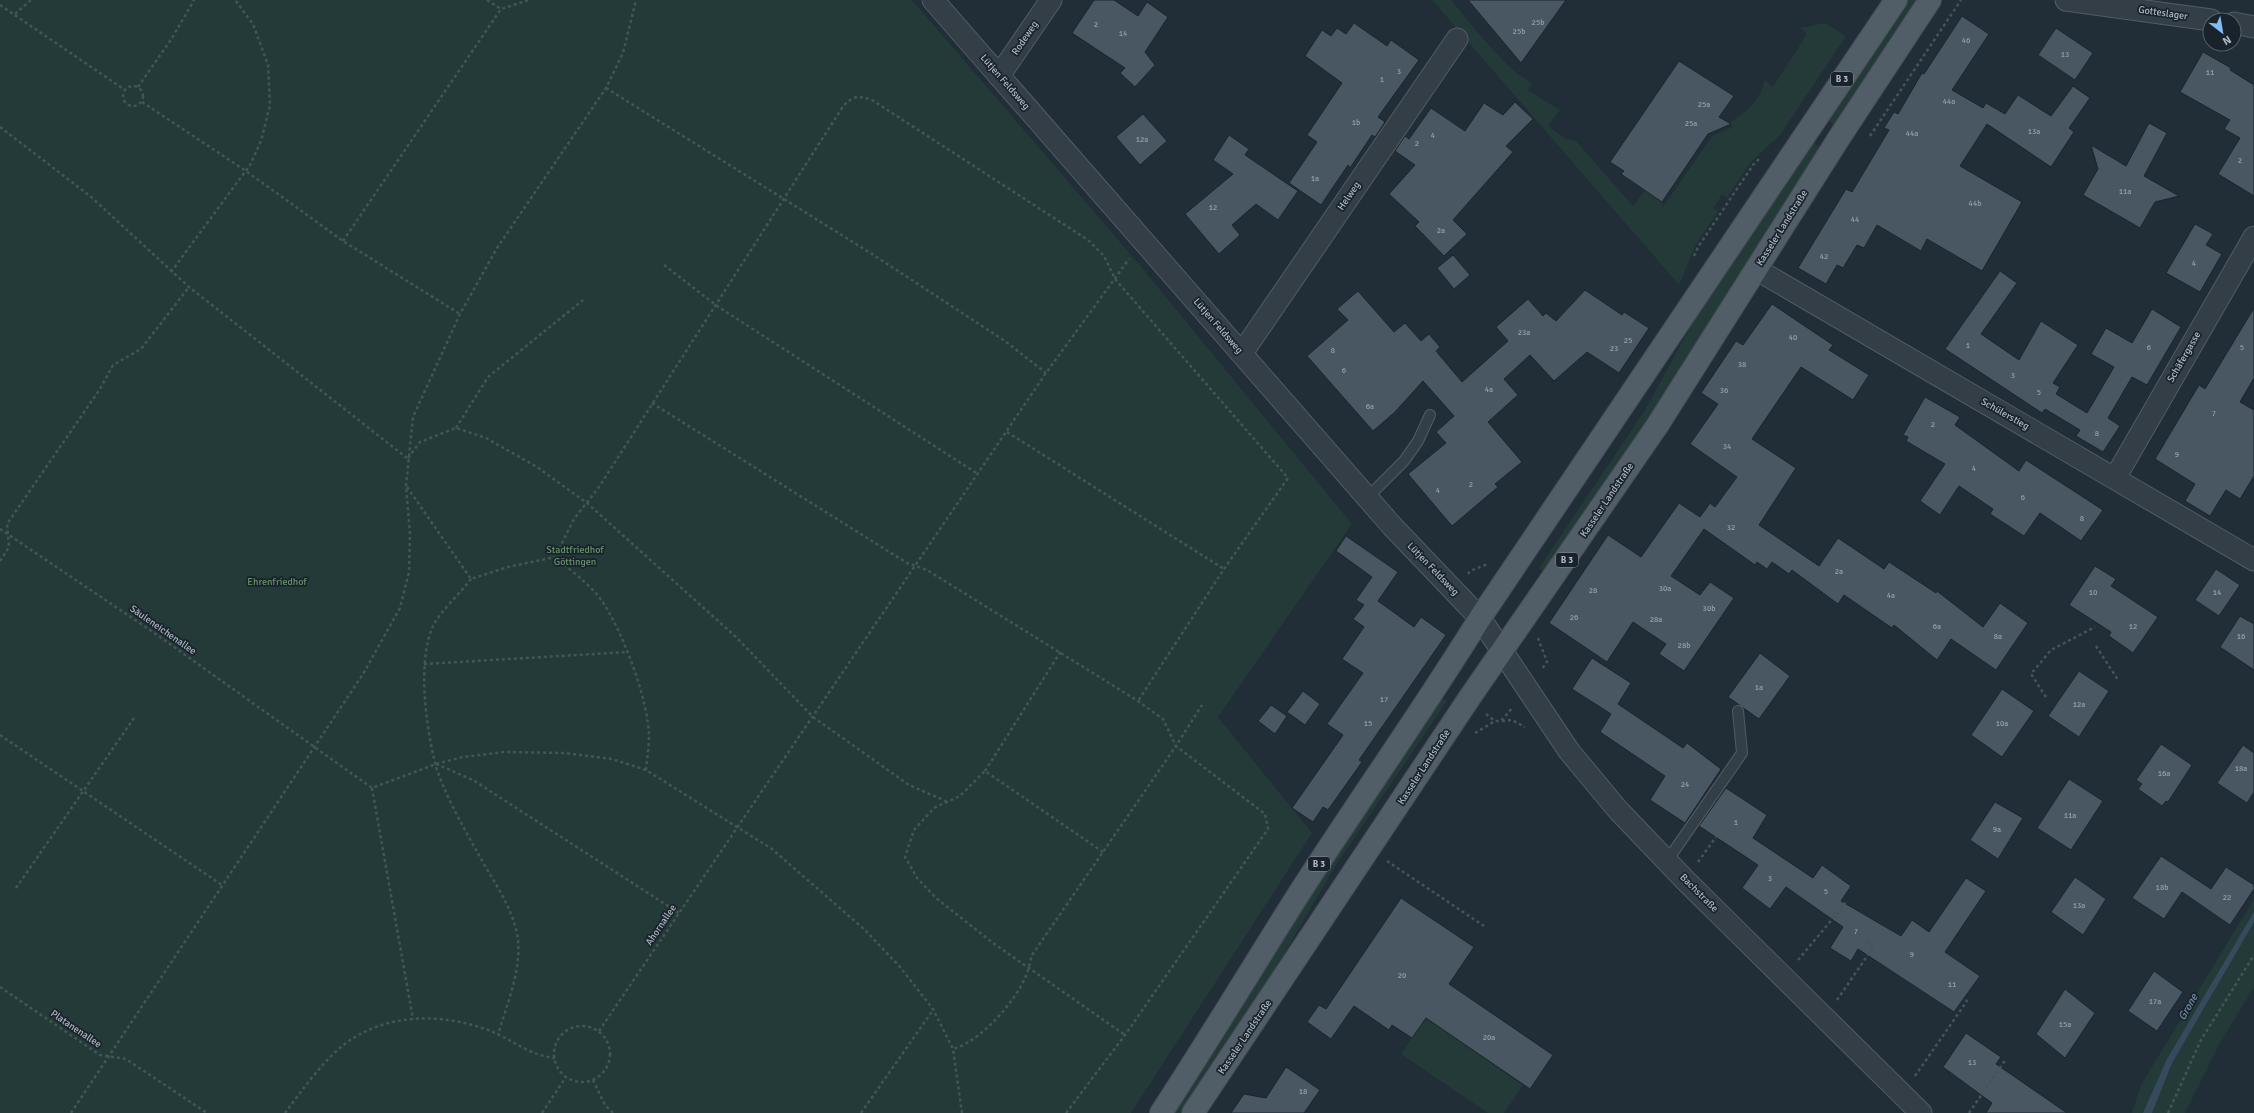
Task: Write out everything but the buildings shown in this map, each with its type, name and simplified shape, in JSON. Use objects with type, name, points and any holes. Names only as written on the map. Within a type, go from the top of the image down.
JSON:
[{"type":"main road","name":"B 3","points":[[1161,1113],[1225,1014],[1293,903],[1436,688],[1480,618],[1896,0]]},
{"type":"main road","name":"Kasseler Landstraße","points":[[1194,1113],[1468,700],[1657,426],[1839,138],[1930,0]]},
{"type":"street","name":"Lütjen Feldsweg","points":[[933,0],[1367,498],[1480,618],[1503,651]]},
{"type":"street","name":"Rodeweg","points":[[999,76],[1051,0]]},
{"type":"street","name":"Gotteslager","points":[[2066,0],[2202,19]]},
{"type":"street","points":[[2242,25],[2254,26]]},
{"type":"street","name":"Helweg","points":[[1242,353],[1457,39]]},
{"type":"street","name":"Schäfergasse","points":[[2116,478],[2254,237]]},
{"type":"street","name":"Schülerstieg","points":[[1756,269],[2254,560]]},
{"type":"street","name":"Bachstraße","points":[[1503,651],[1569,751],[1618,810],[1685,880],[1784,976],[1921,1113]]},
{"type":"lane","points":[[1367,498],[1404,462],[1418,441],[1430,415]]},
{"type":"lane","points":[[1667,861],[1742,753],[1738,711]]},
{"type":"path","points":[[15,14],[31,0]]},
{"type":"path","points":[[138,87],[194,0]]},
{"type":"path","points":[[171,272],[246,171],[261,141],[270,105],[268,65],[253,24],[235,0]]},
{"type":"path","points":[[487,0],[501,8]]},
{"type":"path","points":[[343,241],[501,8],[529,0]]},
{"type":"path","points":[[71,1113],[363,674],[400,608],[409,572],[410,534],[406,486],[407,458],[413,417],[460,314],[497,248],[606,88],[623,53],[636,0]]},
{"type":"path","points":[[1874,131],[1961,0]]},
{"type":"path","points":[[0,5],[125,90]]},
{"type":"path","points":[[125,90],[133,86],[138,87],[142,91],[142,102]]},
{"type":"path","points":[[606,88],[785,199],[1004,340],[1046,373]]},
{"type":"path","points":[[125,90],[123,99],[128,105],[137,106],[142,102]]},
{"type":"path","points":[[555,557],[574,519],[600,487],[652,403],[717,306],[842,108],[852,98],[860,96],[872,100],[1088,240],[1104,256],[1115,279],[1288,478],[1224,569],[1138,701]]},
{"type":"path","points":[[142,102],[246,171],[343,241],[460,314]]},
{"type":"path","points":[[0,127],[90,196],[189,287],[407,458]]},
{"type":"path","name":"Ahornallee","points":[[599,1031],[1046,373],[1143,240]]},
{"type":"path","points":[[664,265],[717,306],[978,474]]},
{"type":"path","points":[[0,561],[9,547],[7,524],[100,388],[113,365],[141,349],[189,287]]},
{"type":"path","points":[[407,458],[420,442],[456,428],[488,377],[583,300]]},
{"type":"path","points":[[652,403],[907,563],[927,570],[1061,651],[1138,701],[1163,719],[1176,746],[1265,814],[1268,829],[1125,1035],[1066,1113]]},
{"type":"path","points":[[456,428],[486,438],[537,466],[587,503],[736,637],[813,717],[909,785],[948,802]]},
{"type":"path","points":[[1007,432],[1224,569]]},
{"type":"path","points":[[406,486],[472,579]]},
{"type":"path","name":"Säuleneichenallee","points":[[0,529],[153,632],[372,788]]},
{"type":"path","points":[[498,1035],[519,950],[516,929],[503,895],[474,848],[436,764],[424,702],[424,664],[433,626],[472,579],[508,567],[555,557]]},
{"type":"path","points":[[555,557],[587,584],[602,601],[628,652],[643,705],[649,736],[646,770]]},
{"type":"path","points":[[2046,697],[2031,674],[2051,650],[2095,628]]},
{"type":"path","points":[[2096,646],[2118,680]]},
{"type":"path","points":[[1061,651],[984,771],[960,796],[934,808],[914,830],[905,857],[917,878],[936,898],[993,943],[1125,1035]]},
{"type":"path","points":[[424,664],[628,652]]},
{"type":"path","points":[[953,1050],[965,1046],[980,1036],[997,1018],[1026,976],[1032,954],[1176,746],[1202,705]]},
{"type":"path","points":[[16,888],[134,718]]},
{"type":"path","points":[[0,735],[222,885]]},
{"type":"path","points":[[413,1019],[372,788],[436,764],[463,757],[504,752],[565,753],[612,759],[646,770],[772,850],[865,930],[900,967],[933,1009],[953,1050],[962,1113]]},
{"type":"path","points":[[436,764],[473,780],[678,913]]},
{"type":"path","points":[[984,771],[1103,852]]},
{"type":"path","points":[[1685,880],[1716,837]]},
{"type":"path","points":[[1385,860],[1484,926]]},
{"type":"path","points":[[1784,976],[1833,920],[1845,904],[1841,901]]},
{"type":"path","points":[[1825,1018],[1874,946],[1864,940]]},
{"type":"path","points":[[2168,1113],[2201,1040],[2254,955]]},
{"type":"path","name":"Platanenallee","points":[[0,987],[100,1055],[126,1058],[207,1113]]},
{"type":"path","points":[[1902,1095],[1967,1001],[1964,999]]},
{"type":"path","points":[[861,1113],[933,1009]]},
{"type":"path","points":[[285,1113],[312,1079],[335,1054],[355,1037],[382,1026],[422,1017],[458,1021],[498,1035],[538,1056],[554,1058]]},
{"type":"path","points":[[584,1026],[599,1031],[606,1039],[610,1049],[610,1061],[605,1071],[592,1080],[578,1081],[566,1077],[559,1069],[554,1058],[558,1040],[565,1032],[574,1027],[584,1026]]},
{"type":"path","points":[[1969,1113],[2006,1059]]},
{"type":"path","points":[[542,1113],[566,1077]]},
{"type":"path","points":[[592,1080],[605,1105],[613,1113]]},
{"type":"green space","name":"Stadtfriedhof Göttingen","points":[[0,0],[912,0],[1138,263],[1352,524],[1218,717],[1312,833],[1131,1113],[0,1113]]},
{"type":"green space","points":[[1432,0],[1451,0],[1502,59],[1513,70],[1533,83],[1528,90],[1560,110],[1548,126],[1566,139],[1575,140],[1633,206],[1645,190],[1662,202],[1663,207],[1712,136],[1733,127],[1729,123],[1752,105],[1760,94],[1765,80],[1773,87],[1807,34],[1800,28],[1825,23],[1846,36],[1780,135],[1750,163],[1727,198],[1722,195],[1713,208],[1718,212],[1696,244],[1679,285]]},
{"type":"green space","points":[[1908,0],[1919,0],[1834,125],[1827,120]]},
{"type":"green space","points":[[1812,142],[1820,147],[1650,418],[1546,573],[1539,568],[1645,410],[1703,304]]},
{"type":"green space","points":[[1442,698],[1447,701],[1336,865],[1260,995],[1180,1113],[1174,1113],[1205,1066],[1328,868]]},
{"type":"green space","points":[[2254,899],[2254,987],[2221,1041],[2185,1113],[2132,1113],[2141,1085]]},
{"type":"green space","points":[[1426,1018],[1523,1085],[1504,1113],[1488,1113],[1401,1054]]},
{"type":"water","points":[[2254,912],[2254,922],[2172,1063],[2152,1113],[2143,1113],[2167,1059]]},
{"type":"park label","name":"Ehrenfriedhof","points":[[277,582]]},
{"type":"water label","name":"Grone","points":[[2188,1007]]}]
